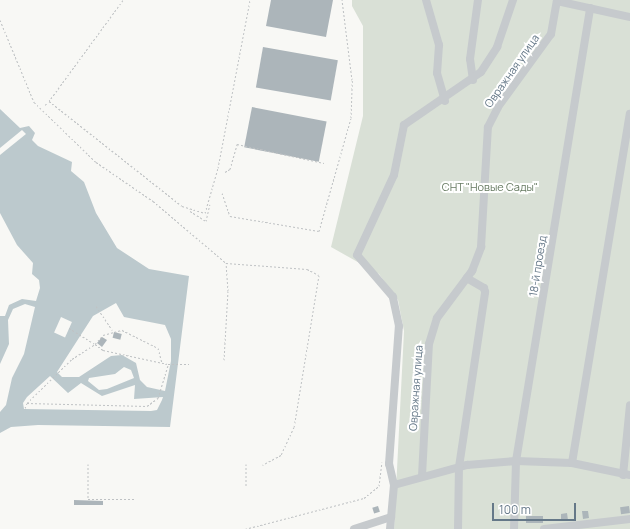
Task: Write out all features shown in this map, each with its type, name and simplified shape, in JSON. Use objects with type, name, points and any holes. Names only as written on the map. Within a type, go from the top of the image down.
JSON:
[{"type":"street","points":[[426,0],[439,45],[437,73],[445,101]]},
{"type":"street","points":[[473,80],[470,59],[478,0]]},
{"type":"street","points":[[390,529],[394,485],[389,458],[399,326],[390,292],[376,273],[359,260],[359,250],[394,176],[404,125],[445,101],[473,80],[497,47],[513,0]]},
{"type":"street","points":[[557,0],[630,17]]},
{"type":"street","name":"Овражная улица","points":[[422,476],[429,344],[437,318],[467,278],[481,247],[484,224],[483,179],[488,127],[498,107],[551,34],[557,0]]},
{"type":"street","name":"18-й проезд","points":[[514,529],[516,461],[590,8]]},
{"type":"street","points":[[572,463],[630,114]]},
{"type":"street","points":[[458,529],[459,467],[485,292],[484,288],[467,278]]},
{"type":"street","points":[[394,485],[422,476],[459,467],[516,461],[572,463],[627,475],[630,405]]},
{"type":"street","points":[[354,529],[391,517]]},
{"type":"street","points":[[544,529],[630,519]]},
{"type":"path","points":[[46,105],[122,0]]},
{"type":"path","points":[[49,101],[189,210],[206,221],[250,0]]},
{"type":"path","points":[[222,193],[230,216],[319,231],[351,118],[352,80],[342,0]]},
{"type":"path","points":[[0,20],[40,110],[96,162],[153,201],[226,263],[307,269],[319,275],[294,427],[282,455],[262,465]]},
{"type":"path","points":[[225,172],[230,169],[237,144],[324,163]]},
{"type":"path","points":[[189,210],[205,213],[210,204]]},
{"type":"path","points":[[224,360],[228,291],[226,263]]},
{"type":"path","points":[[96,306],[113,331]]},
{"type":"path","points":[[69,328],[103,350],[112,350],[168,364],[188,364]]},
{"type":"path","points":[[25,408],[27,402],[59,374],[72,359],[95,344],[103,335],[113,331],[122,330],[158,348],[162,363]]},
{"type":"path","points":[[27,402],[148,406],[158,398],[168,364]]},
{"type":"path","points":[[245,529],[367,496],[379,486],[380,465],[389,458]]},
{"type":"path","points":[[88,464],[88,499],[134,499]]},
{"type":"path","points":[[246,464],[246,486]]},
{"type":"green space","name":"СНТ \"Новые Сады\"","points":[[352,0],[630,0],[630,529],[394,529],[404,331],[398,300],[379,274],[331,247],[363,116],[363,26],[352,6]]},
{"type":"shaded area","points":[[0,109],[20,128],[29,126],[35,133],[32,140],[38,146],[72,162],[71,171],[84,182],[96,213],[117,248],[149,269],[189,276],[170,427],[38,425],[11,427],[0,433],[0,412],[6,405],[12,378],[24,354],[35,307],[25,304],[13,309],[8,320],[9,344],[0,364],[0,316],[5,316],[9,305],[22,299],[36,301],[40,288],[39,280],[32,274],[33,263],[17,245],[0,213]],"holes":[[[116,303],[124,317],[165,325],[171,339],[171,361],[165,391],[147,387],[140,380],[136,363],[122,355],[111,356],[79,377],[62,377],[57,372],[93,316]],[[124,367],[131,370],[134,378],[107,389],[99,390],[88,381],[89,378],[115,374]],[[50,376],[68,393],[81,383],[102,396],[135,385],[134,399],[163,397],[157,410],[151,411],[24,409],[23,403],[27,397]]]},
{"type":"pier","points":[[22,130],[26,134],[0,155],[0,148]]},
{"type":"pier","points":[[61,317],[72,322],[65,337],[54,333]]},
{"type":"building","points":[[271,0],[333,0],[326,37],[266,26]]},
{"type":"building","points":[[263,47],[338,60],[331,101],[256,87]]},
{"type":"building","points":[[252,107],[327,122],[319,162],[244,147]]},
{"type":"building","points":[[114,332],[122,334],[120,340],[113,338]]},
{"type":"building","points":[[102,337],[107,340],[102,347],[97,343]]},
{"type":"building","points":[[74,500],[103,501],[103,505],[74,505]]},
{"type":"building","points":[[378,506],[380,512],[374,514],[372,508]]},
{"type":"building","points":[[629,506],[630,513],[621,514],[620,507]]},
{"type":"building","points":[[582,511],[588,511],[589,518],[583,519]]},
{"type":"building","points":[[567,513],[568,520],[561,521],[561,514]]},
{"type":"building","points":[[526,516],[543,516],[543,523],[526,523]]}]
